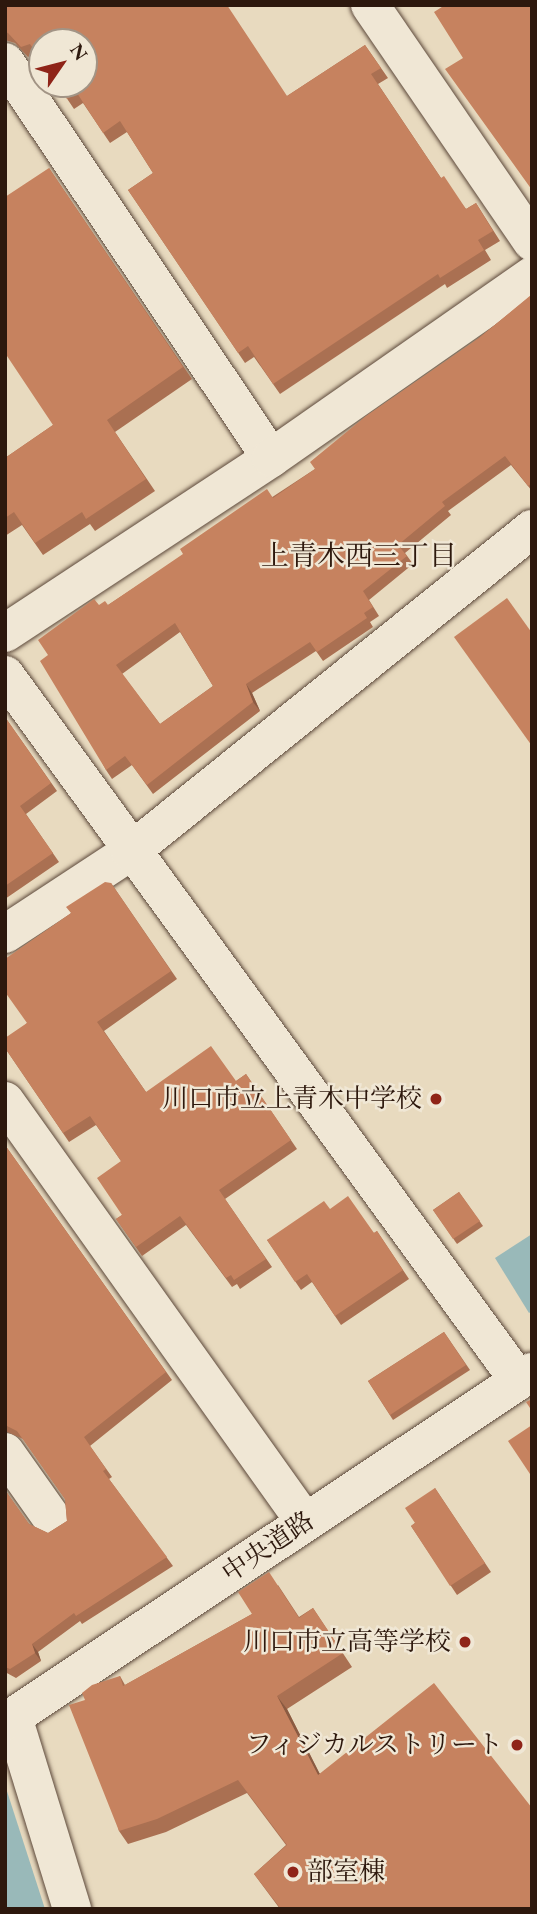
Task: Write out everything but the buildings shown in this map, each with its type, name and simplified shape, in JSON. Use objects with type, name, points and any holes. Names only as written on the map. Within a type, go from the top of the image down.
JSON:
[{"type":"street","points":[[370,5],[532,242]]},
{"type":"street","points":[[5,62],[271,458]]},
{"type":"street","points":[[5,633],[271,458],[532,276]]},
{"type":"street","points":[[5,934],[130,852],[532,529]]},
{"type":"street","points":[[5,675],[130,852],[525,1376]]},
{"type":"street","points":[[5,1101],[305,1522]]},
{"type":"street","name":"中央道路","points":[[9,1720],[525,1376]]},
{"type":"street","points":[[5,1452],[53,1520]]},
{"type":"street","points":[[9,1720],[72,1909]]},
{"type":"water","points":[[532,1234],[532,1311],[529,1313],[495,1258]]},
{"type":"water","points":[[5,1785],[45,1909],[5,1909]]},
{"type":"place","name":"川口市立上青木中学校","points":[[436,1099]]},
{"type":"place","name":"川口市立高等学校","points":[[465,1642]]},
{"type":"place","name":"フィジカルストリート","points":[[517,1745]]},
{"type":"place","name":"部室棟","points":[[293,1872]]},
{"type":"district","name":"上青木西三丁目","points":[[359,555]]}]
